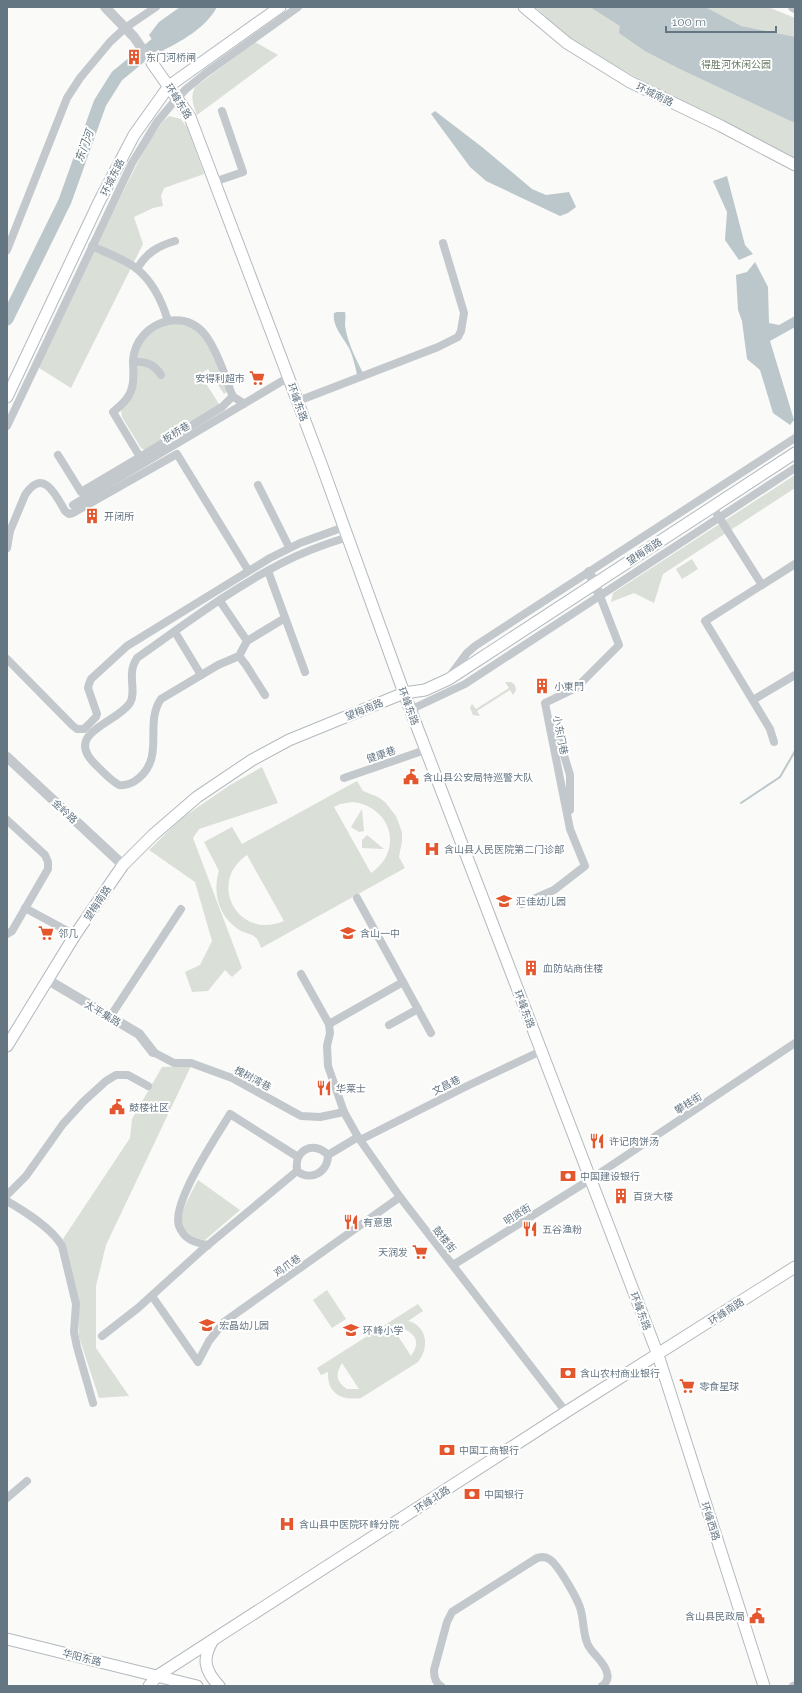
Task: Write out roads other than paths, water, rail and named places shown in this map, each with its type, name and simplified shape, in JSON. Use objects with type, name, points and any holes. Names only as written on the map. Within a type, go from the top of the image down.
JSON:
[{"type":"main road","name":"环城东路","points":[[7,397],[99,202],[134,135],[169,86],[280,7]]},
{"type":"main road","name":"环城南路","points":[[524,7],[567,43],[630,82],[721,126],[795,165]]},
{"type":"main road","name":"环峰东路","points":[[152,63],[190,117],[298,401],[425,750],[658,1355]]},
{"type":"main road","name":"望梅南路","points":[[7,1046],[75,935],[123,865],[153,835],[197,797],[247,763],[290,740],[404,693],[425,690],[449,679],[794,453]]},
{"type":"main road","name":"环峰南路","points":[[658,1355],[795,1267]]},
{"type":"main road","name":"环峰北路","points":[[149,1686],[157,1676],[566,1412],[658,1355]]},
{"type":"main road","name":"环峰西路","points":[[658,1355],[764,1686]]},
{"type":"main road","name":"华阳东路","points":[[7,1639],[197,1686]]},
{"type":"main road","points":[[213,1640],[207,1650],[206,1664],[209,1672],[219,1686]]},
{"type":"street","points":[[105,7],[134,37],[152,63]]},
{"type":"street","points":[[7,250],[67,98],[80,78],[110,42],[125,28],[156,7]]},
{"type":"street","points":[[7,426],[92,246],[142,146],[157,122],[177,98],[206,73],[298,7]]},
{"type":"street","points":[[214,182],[243,172],[222,111]]},
{"type":"street","points":[[137,269],[148,254],[158,247],[175,241]]},
{"type":"street","points":[[298,401],[438,347],[458,336],[461,331],[464,313],[443,243]]},
{"type":"street","points":[[92,246],[137,269],[155,290],[168,321]]},
{"type":"street","points":[[140,457],[113,412],[123,404],[130,394],[133,382],[134,352],[143,335],[155,326],[168,321],[180,321],[190,324],[208,336],[233,396],[244,404]]},
{"type":"street","points":[[133,362],[141,361],[150,364],[161,375]]},
{"type":"street","name":"板桥巷","points":[[73,505],[289,377]]},
{"type":"street","points":[[58,455],[81,492],[222,407],[233,396]]},
{"type":"street","points":[[449,679],[467,653],[475,646],[795,438]]},
{"type":"street","points":[[7,548],[10,531],[26,495],[29,489],[38,484],[44,483],[49,486],[65,511],[69,514],[73,514],[177,454],[248,570]]},
{"type":"street","points":[[410,710],[462,686],[795,468]]},
{"type":"street","points":[[258,486],[290,548]]},
{"type":"street","points":[[712,506],[762,585]]},
{"type":"street","points":[[7,659],[72,726],[84,728],[96,717],[97,714],[88,688],[91,680],[127,646],[248,570],[290,548],[346,532]]},
{"type":"street","points":[[285,618],[247,641],[239,656],[218,665],[161,700],[157,705],[155,713],[153,757],[148,768],[137,780],[125,786],[120,785],[89,758],[85,749],[85,743],[88,737],[108,720],[127,707],[131,702],[132,672],[137,658],[268,570],[346,532]]},
{"type":"street","points":[[774,742],[770,729],[705,621],[795,564]]},
{"type":"street","points":[[268,570],[306,672]]},
{"type":"street","points":[[589,572],[600,596]]},
{"type":"street","name":"小东门巷","points":[[522,904],[554,890],[585,866],[570,829],[545,703],[576,688],[619,645],[600,596]]},
{"type":"street","points":[[220,601],[247,641]]},
{"type":"street","points":[[175,632],[202,675]]},
{"type":"street","points":[[239,656],[265,695]]},
{"type":"street","points":[[753,700],[795,676]]},
{"type":"street","name":"健康巷","points":[[344,778],[425,750]]},
{"type":"street","name":"金岭路","points":[[7,757],[123,865]]},
{"type":"street","points":[[7,820],[45,855],[48,862],[48,869],[12,931],[7,934]]},
{"type":"street","points":[[357,898],[431,1033]]},
{"type":"street","points":[[25,908],[75,935]]},
{"type":"street","points":[[110,1017],[181,909]]},
{"type":"street","points":[[301,974],[329,1024],[403,982]]},
{"type":"street","name":"太平集路","points":[[48,980],[139,1034],[153,1052]]},
{"type":"street","points":[[389,1025],[418,1009]]},
{"type":"street","name":"鼓楼街","points":[[329,1024],[330,1033],[327,1046],[328,1066],[344,1112],[359,1138],[400,1197],[566,1412]]},
{"type":"street","name":"攀桂街","points":[[591,1179],[795,1043]]},
{"type":"street","name":"文昌巷","points":[[328,1155],[359,1138],[541,1051]]},
{"type":"street","name":"槐树湾巷","points":[[153,1052],[174,1063],[191,1063],[232,1078],[301,1116],[320,1117],[344,1112]]},
{"type":"street","points":[[7,1195],[26,1176],[73,1113],[106,1081],[116,1075],[128,1075],[148,1086]]},
{"type":"street","points":[[208,1245],[195,1242],[183,1233],[179,1226],[179,1208],[194,1176],[230,1114],[298,1157]]},
{"type":"street","points":[[102,1336],[152,1296],[208,1245],[296,1171],[298,1157],[302,1152],[308,1149],[316,1148],[323,1150],[328,1155],[328,1163],[323,1170],[316,1175],[302,1176],[296,1171]]},
{"type":"street","name":"明贤街","points":[[453,1265],[591,1179]]},
{"type":"street","name":"鸡爪巷","points":[[152,1296],[198,1362],[209,1341],[224,1322],[400,1197]]},
{"type":"street","points":[[7,1201],[24,1211],[58,1240],[62,1246],[76,1304],[74,1332],[93,1403]]},
{"type":"street","points":[[7,1498],[27,1481]]},
{"type":"street","points":[[441,1686],[438,1684],[434,1676],[434,1670],[447,1622],[452,1612],[537,1558],[546,1557],[551,1559],[560,1570],[577,1599],[582,1611],[588,1645],[607,1672],[608,1677],[606,1683],[602,1686]]},
{"type":"waterway","name":"东门河","points":[[7,319],[65,201],[100,103],[117,76],[168,34]]},
{"type":"waterway","points":[[741,803],[780,777],[795,751]]},
{"type":"place","name":"东门河桥闸","points":[[134,57]]},
{"type":"place","name":"安得利超市","points":[[257,378]]},
{"type":"place","name":"开闭所","points":[[92,516]]},
{"type":"place","name":"小東門","points":[[542,686]]},
{"type":"place","name":"含山县公安局特巡警大队","points":[[411,777]]},
{"type":"place","name":"含山县人民医院第二门诊部","points":[[432,849]]},
{"type":"place","name":"汇佳幼儿园","points":[[504,901]]},
{"type":"place","name":"邻几","points":[[46,933]]},
{"type":"place","name":"含山一中","points":[[348,933]]},
{"type":"place","name":"血防站商住楼","points":[[531,968]]},
{"type":"place","name":"华莱士","points":[[324,1088]]},
{"type":"place","name":"鼓楼社区","points":[[117,1107]]},
{"type":"place","name":"许记肉饼汤","points":[[597,1141]]},
{"type":"place","name":"中国建设银行","points":[[568,1176]]},
{"type":"place","name":"百货大楼","points":[[621,1196]]},
{"type":"place","name":"有意思","points":[[351,1222]]},
{"type":"place","name":"五谷渔粉","points":[[530,1229]]},
{"type":"place","name":"天润发","points":[[420,1252]]},
{"type":"place","name":"宏晶幼儿园","points":[[207,1325]]},
{"type":"place","name":"环峰小学","points":[[351,1330]]},
{"type":"place","name":"含山农村商业银行","points":[[568,1373]]},
{"type":"place","name":"零食星球","points":[[687,1386]]},
{"type":"place","name":"中国工商银行","points":[[447,1450]]},
{"type":"place","name":"中国银行","points":[[472,1494]]},
{"type":"place","name":"含山县中医院环峰分院","points":[[287,1524]]},
{"type":"place","name":"含山县民政局","points":[[757,1616]]},
{"type":"park label","name":"得胜河休闲公园","points":[[736,64]]}]
